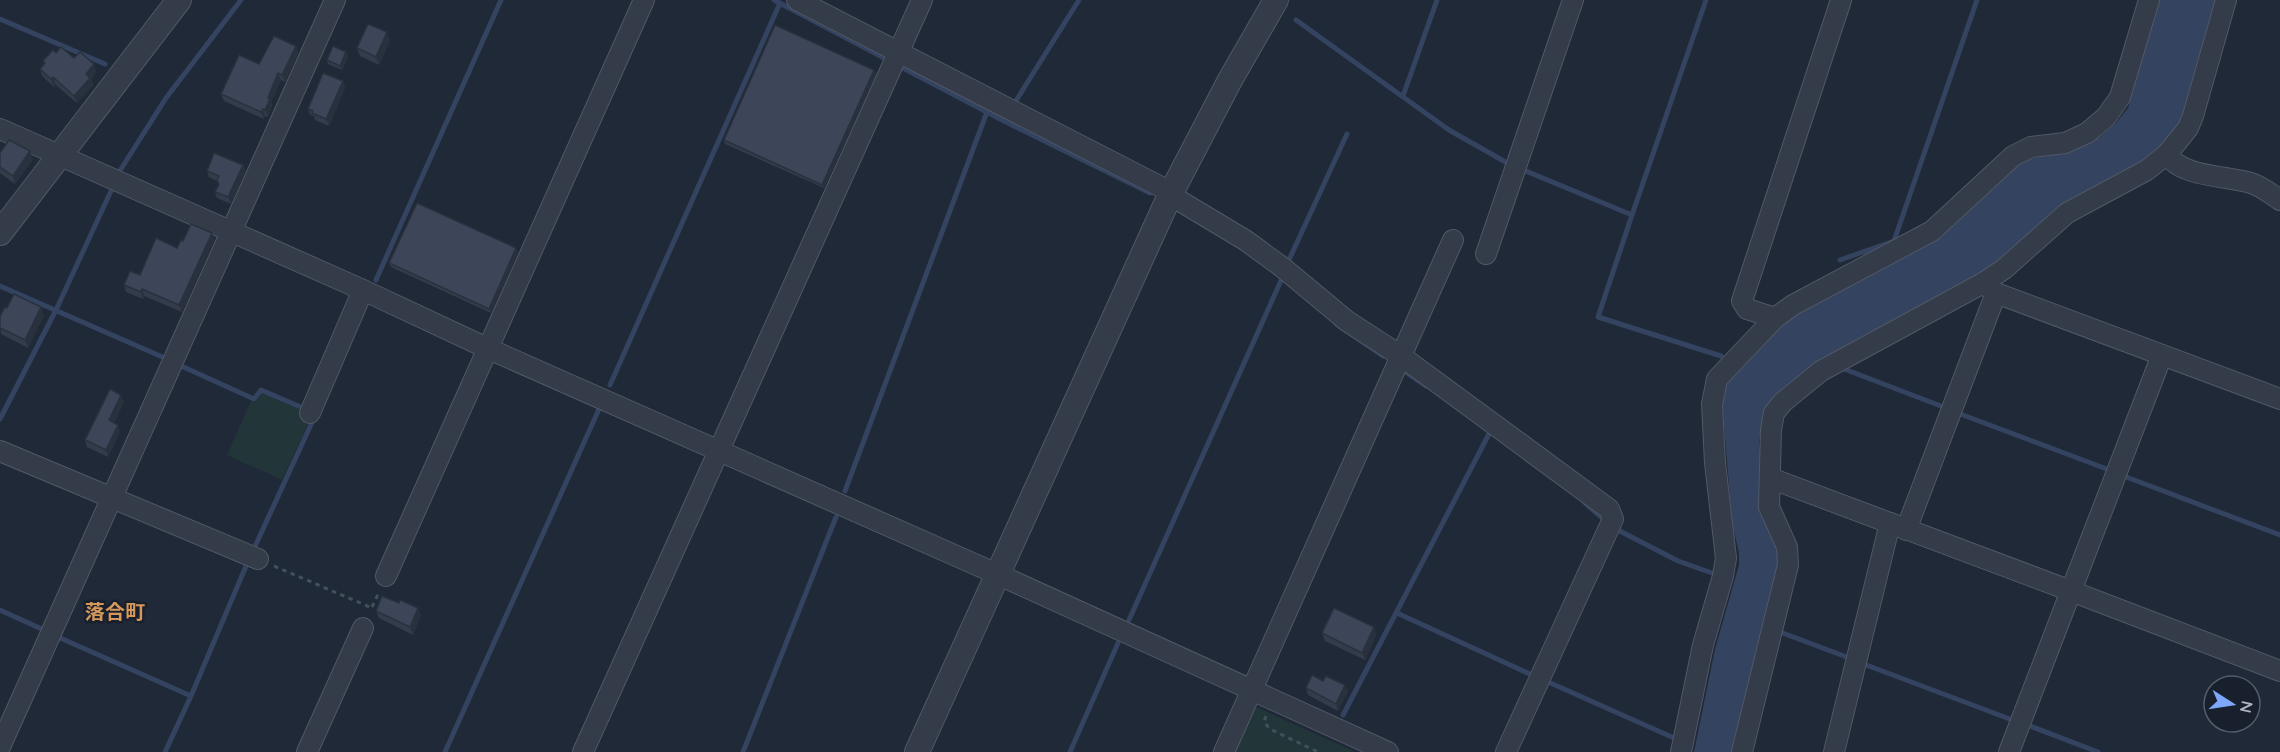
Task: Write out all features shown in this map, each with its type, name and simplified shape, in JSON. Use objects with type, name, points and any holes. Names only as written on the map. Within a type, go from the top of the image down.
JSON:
[{"type":"street","points":[[0,747],[335,0]]},
{"type":"street","points":[[386,576],[644,0]]},
{"type":"street","points":[[797,0],[1163,189],[1245,240],[1282,267],[1347,321],[1401,356],[1609,508],[1613,519],[1506,752]]},
{"type":"street","points":[[583,752],[922,0]]},
{"type":"street","points":[[917,752],[1170,195],[1230,80],[1276,0]]},
{"type":"street","points":[[1486,254],[1573,0]]},
{"type":"street","points":[[1774,318],[1747,309],[1742,301],[1841,0]]},
{"type":"street","points":[[1834,752],[1898,526],[1989,288],[2004,269],[2067,213],[2147,170],[2167,154],[2188,128],[2193,116],[2226,0]]},
{"type":"street","points":[[1681,752],[1703,645],[1726,558],[1714,463],[1712,404],[1717,379],[1774,318],[1793,305],[1932,231],[2013,156],[2031,147],[2065,143],[2087,133],[2106,117],[2120,97],[2143,2]]},
{"type":"street","points":[[0,233],[170,3]]},
{"type":"street","points":[[0,129],[997,574],[1388,752]]},
{"type":"street","points":[[2167,154],[2171,161],[2181,167],[2253,184],[2280,200]]},
{"type":"street","points":[[1224,752],[1454,240]]},
{"type":"street","points":[[1742,752],[1788,565],[1787,547],[1769,507],[1771,430],[1774,413],[1783,402],[1821,370],[1989,288],[2280,399]]},
{"type":"street","points":[[310,412],[363,290]]},
{"type":"street","points":[[2009,752],[2162,355]]},
{"type":"street","points":[[0,451],[253,557]]},
{"type":"street","points":[[1770,478],[2280,671]]},
{"type":"street","points":[[307,752],[363,628]]},
{"type":"path","points":[[253,557],[372,608],[386,576]]},
{"type":"path","points":[[1271,700],[1264,722],[1270,729],[1318,752]]},
{"type":"green space","points":[[262,393],[312,415],[282,480],[227,455],[251,401],[256,402]]},
{"type":"green space","points":[[1254,706],[1355,752],[1233,752]]},
{"type":"water","points":[[2158,0],[2216,0],[2184,117],[2170,139],[2141,168],[2004,262],[1784,388],[1763,416],[1759,442],[1762,468],[1782,550],[1737,752],[1694,752],[1715,649],[1739,565],[1739,553],[1732,522],[1722,400],[1727,381],[1762,341],[1791,318],[2019,162],[2074,148],[2100,137],[2115,124],[2128,108]]},
{"type":"building","points":[[368,24],[387,32],[376,57],[357,48]]},
{"type":"building","points":[[775,25],[874,70],[822,185],[724,140]]},
{"type":"building","points":[[274,36],[296,46],[282,75],[278,73],[265,110],[261,112],[221,94],[239,55],[259,64]]},
{"type":"building","points":[[333,46],[346,52],[340,66],[327,60]]},
{"type":"building","points":[[61,47],[74,58],[80,52],[94,64],[86,74],[90,78],[74,96],[53,77],[51,79],[40,69],[45,63],[43,61],[53,50],[56,53]]},
{"type":"building","points":[[323,73],[343,81],[326,119],[308,109]]},
{"type":"building","points":[[9,140],[30,151],[13,176],[0,167],[0,153]]},
{"type":"building","points":[[214,153],[243,165],[228,197],[215,192],[219,184],[217,180],[219,176],[207,171]]},
{"type":"building","points":[[417,203],[516,248],[489,309],[389,263]]},
{"type":"building","points":[[191,224],[212,233],[179,305],[142,289],[141,292],[124,285],[130,271],[140,275],[156,238],[177,248]]},
{"type":"building","points":[[14,294],[41,307],[25,340],[0,328],[0,316]]},
{"type":"building","points":[[110,389],[121,395],[109,420],[118,425],[106,450],[85,440]]},
{"type":"building","points":[[382,596],[399,603],[400,600],[418,608],[410,627],[376,611]]},
{"type":"building","points":[[1334,608],[1374,627],[1362,653],[1322,633]]},
{"type":"building","points":[[1312,675],[1323,681],[1326,676],[1345,685],[1336,704],[1306,688]]},
{"type":"waterway","points":[[121,169],[166,98],[241,0]]},
{"type":"waterway","points":[[376,280],[501,0]]},
{"type":"waterway","points":[[774,0],[886,59]]},
{"type":"waterway","points":[[1014,104],[1079,0]]},
{"type":"waterway","points":[[1403,96],[1437,0]]},
{"type":"waterway","points":[[1632,215],[1706,0]]},
{"type":"waterway","points":[[1840,260],[1894,241],[1977,0]]},
{"type":"waterway","points":[[610,385],[780,3]]},
{"type":"waterway","points":[[0,19],[105,64]]},
{"type":"waterway","points":[[1296,20],[1449,130],[1509,164]]},
{"type":"waterway","points":[[901,67],[1150,193]]},
{"type":"waterway","points":[[845,491],[987,112]]},
{"type":"waterway","points":[[1288,262],[1347,134]]},
{"type":"waterway","points":[[1521,169],[1632,215],[1598,317],[1721,356]]},
{"type":"waterway","points":[[0,419],[56,310],[111,191]]},
{"type":"waterway","points":[[1129,620],[1283,276]]},
{"type":"waterway","points":[[0,286],[167,359]]},
{"type":"waterway","points":[[1336,324],[1383,356]]},
{"type":"waterway","points":[[177,364],[254,399],[261,390],[303,408]]},
{"type":"waterway","points":[[1839,367],[1946,408]]},
{"type":"waterway","points":[[1401,369],[1426,386]]},
{"type":"waterway","points":[[445,752],[599,409]]},
{"type":"waterway","points":[[1955,412],[2112,471]]},
{"type":"waterway","points":[[191,696],[246,566],[314,418]]},
{"type":"waterway","points":[[1343,715],[1490,432]]},
{"type":"waterway","points":[[2121,475],[2280,535]]},
{"type":"waterway","points":[[1585,503],[1602,518]]},
{"type":"waterway","points":[[743,752],[836,517]]},
{"type":"waterway","points":[[1614,528],[1678,561],[1712,573]]},
{"type":"waterway","points":[[0,610],[46,631]]},
{"type":"waterway","points":[[1397,613],[1532,675]]},
{"type":"waterway","points":[[1780,632],[1852,659]]},
{"type":"waterway","points":[[58,637],[191,696],[165,752]]},
{"type":"waterway","points":[[1070,752],[1118,643]]},
{"type":"waterway","points":[[1861,663],[2015,721]]},
{"type":"waterway","points":[[1546,681],[1674,738]]},
{"type":"waterway","points":[[2030,726],[2098,752]]},
{"type":"district","name":"落合町","points":[[115,612]]}]
